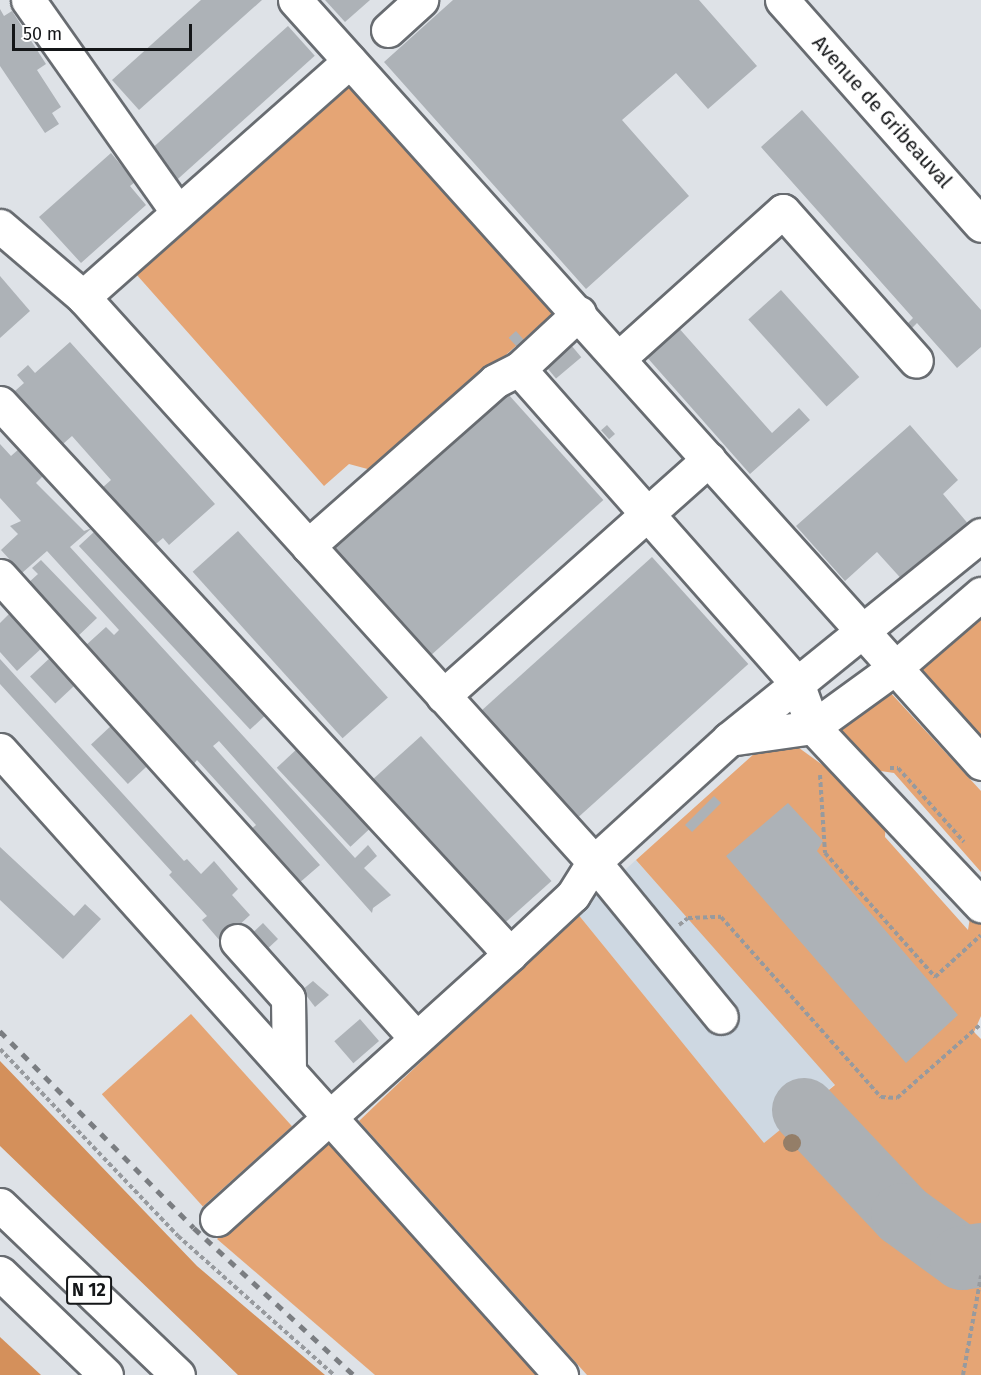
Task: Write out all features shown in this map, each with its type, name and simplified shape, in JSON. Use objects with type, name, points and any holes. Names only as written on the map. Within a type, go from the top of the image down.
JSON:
[{"type":"main road","points":[[28,0],[177,211]]},
{"type":"main road","points":[[294,0],[579,313],[981,763]]},
{"type":"main road","points":[[388,30],[420,0]]},
{"type":"main road","name":"Avenue de Gribeauval","points":[[782,0],[981,225]]},
{"type":"main road","points":[[83,297],[177,211],[350,61]]},
{"type":"main road","points":[[619,358],[783,211],[916,361]]},
{"type":"main road","points":[[0,226],[83,297],[594,862],[721,1017]]},
{"type":"main road","points":[[308,546],[495,381],[519,369],[579,313]]},
{"type":"main road","points":[[519,369],[645,515],[797,683],[813,728],[981,905]]},
{"type":"main road","points":[[0,403],[510,954]]},
{"type":"main road","points":[[443,696],[709,459]]},
{"type":"main road","points":[[217,1219],[573,895],[594,862],[729,739],[981,535]]},
{"type":"main road","points":[[0,576],[416,1038]]},
{"type":"main road","points":[[729,739],[813,728],[896,667],[981,594]]},
{"type":"main road","points":[[0,750],[289,1068],[561,1375]]},
{"type":"main road","points":[[237,941],[288,998],[289,1068]]},
{"type":"main road","name":"N 12","points":[[0,1205],[178,1375]]},
{"type":"main road","name":"N 12","points":[[0,1273],[106,1375]]},
{"type":"path","points":[[658,941],[688,918],[721,917],[881,1097],[897,1098],[981,1024]]},
{"type":"path","points":[[0,1049],[178,1236],[334,1375]]},
{"type":"path","points":[[963,1375],[981,1276]]},
{"type":"shaded area","points":[[350,85],[553,313],[375,471],[349,464],[324,486],[136,274]]},
{"type":"shaded area","points":[[981,612],[981,745],[914,668]]},
{"type":"shaded area","points":[[888,690],[981,791],[981,872],[894,773],[874,770],[840,728]]},
{"type":"shaded area","points":[[765,744],[795,745],[886,811],[885,837],[968,930],[971,911],[981,923],[981,1016],[974,1032],[981,1039],[981,1375],[587,1375],[359,1121],[577,913],[764,1143],[835,1085],[636,860]]},
{"type":"shaded area","points":[[636,860],[835,1084],[764,1144],[577,913]]},
{"type":"shaded area","points":[[191,1014],[292,1126],[203,1207],[102,1094]]},
{"type":"shaded area","points":[[0,1061],[197,1266],[325,1375],[238,1375],[0,1146]]},
{"type":"shaded area","points":[[327,1133],[543,1375],[375,1375],[217,1239]]},
{"type":"shaded area","points":[[0,1337],[41,1375],[0,1375]]},
{"type":"building","points":[[201,0],[262,0],[139,110],[112,80]]},
{"type":"building","points":[[325,0],[370,0],[345,22]]},
{"type":"building","points":[[453,0],[699,0],[757,66],[708,109],[676,73],[622,120],[689,196],[586,289],[384,62]]},
{"type":"building","points":[[0,9],[4,16],[12,11],[46,64],[37,70],[61,107],[52,113],[59,124],[45,133],[0,66]]},
{"type":"building","points":[[288,26],[315,56],[173,184],[146,154]]},
{"type":"building","points":[[802,110],[981,310],[981,347],[957,368],[917,323],[911,329],[907,324],[913,318],[761,147]]},
{"type":"building","points":[[111,153],[135,182],[130,186],[146,205],[81,263],[39,217]]},
{"type":"building","points":[[0,276],[30,311],[0,338]]},
{"type":"building","points":[[781,290],[859,377],[827,406],[748,319]]},
{"type":"building","points":[[677,326],[772,433],[799,408],[810,420],[750,474],[645,355]]},
{"type":"building","points":[[516,331],[524,340],[517,347],[509,338]]},
{"type":"building","points":[[70,342],[215,504],[169,545],[163,538],[145,553],[94,495],[111,480],[72,436],[55,451],[7,398],[24,383],[17,375],[28,365],[35,373]]},
{"type":"building","points":[[571,345],[581,357],[556,378],[546,366]]},
{"type":"building","points":[[507,393],[603,500],[431,655],[335,548]]},
{"type":"building","points":[[607,425],[615,434],[609,439],[601,430]]},
{"type":"building","points":[[910,425],[958,480],[943,494],[970,526],[906,584],[877,552],[845,581],[796,526]]},
{"type":"building","points":[[0,444],[11,456],[20,448],[44,475],[36,483],[84,531],[92,528],[70,547],[355,858],[368,845],[377,856],[364,868],[391,895],[373,908],[372,913],[219,741],[213,746],[320,865],[298,884],[249,831],[256,825],[197,760],[193,765],[85,646],[106,627],[114,635],[119,630],[47,551],[22,573],[1,550],[18,534],[10,526],[21,521],[0,498]]},
{"type":"building","points":[[95,531],[266,715],[250,730],[79,546]]},
{"type":"building","points":[[238,531],[388,697],[343,738],[193,572]]},
{"type":"building","points":[[652,557],[748,664],[577,818],[481,711]]},
{"type":"building","points":[[41,560],[97,618],[76,638],[27,584],[38,574],[32,568]]},
{"type":"building","points":[[12,611],[44,646],[17,671],[0,652],[0,623]]},
{"type":"building","points":[[52,656],[77,683],[55,704],[30,676]]},
{"type":"building","points":[[0,659],[184,861],[187,859],[201,874],[214,861],[238,889],[232,895],[250,915],[221,942],[202,920],[207,916],[169,875],[172,872],[0,684]]},
{"type":"building","points":[[113,724],[150,763],[128,784],[91,744]]},
{"type":"building","points":[[421,736],[551,881],[497,930],[367,785]]},
{"type":"building","points":[[298,748],[372,827],[350,847],[277,768]]},
{"type":"building","points":[[714,796],[721,803],[692,832],[685,825]]},
{"type":"building","points":[[788,803],[823,841],[817,851],[958,1015],[906,1063],[726,856]]},
{"type":"building","points":[[0,847],[74,916],[85,904],[101,919],[63,959],[0,900]]},
{"type":"building","points":[[263,923],[278,939],[265,951],[250,935]]},
{"type":"building","points":[[313,981],[329,995],[315,1007],[302,990]]},
{"type":"building","points":[[360,1019],[379,1041],[353,1063],[334,1041]]},
{"type":"taxiway","points":[[804,1110],[903,1215],[962,1258],[981,1255]]},
{"type":"railway","points":[[0,1031],[194,1228],[354,1375]]}]
